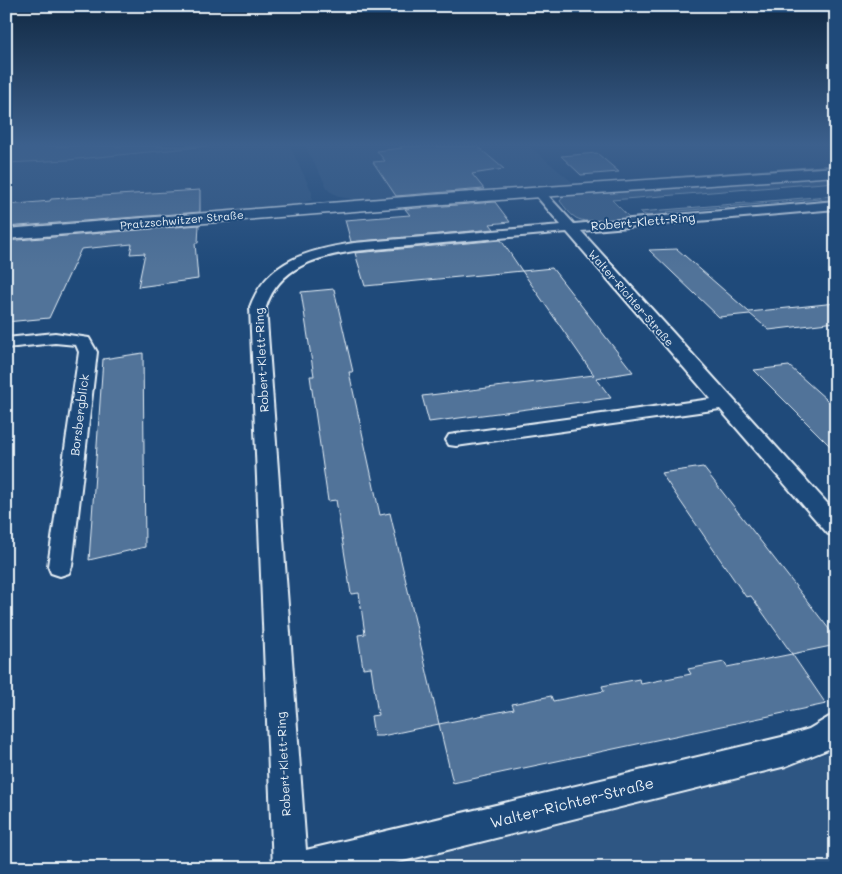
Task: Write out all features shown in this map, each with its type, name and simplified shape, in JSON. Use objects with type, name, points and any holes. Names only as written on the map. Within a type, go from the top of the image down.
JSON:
[{"type":"street","name":"Pratzschwitzer Straße","points":[[6,234],[613,187]]},
{"type":"street","name":"Walter-Richter-Straße","points":[[539,192],[836,528]]},
{"type":"street","name":"Robert-Klett-Ring","points":[[290,868],[258,306],[260,294],[274,277],[290,266],[337,249],[836,204]]},
{"type":"street","name":"Borsbergblick","points":[[6,343],[47,338],[73,338],[83,342],[88,352],[60,566]]},
{"type":"street","points":[[456,440],[724,403]]},
{"type":"street","name":"Walter-Richter-Straße","points":[[304,868],[786,751],[810,743],[830,733],[836,727]]},
{"type":"shaded area","points":[[6,187],[310,187],[312,192],[312,200],[285,208],[6,230]]},
{"type":"shaded area","points":[[327,187],[566,187],[362,201],[340,197],[329,191]]},
{"type":"shaded area","points":[[659,187],[776,187],[612,200],[629,217],[612,222],[596,222],[576,218],[560,201],[564,196],[573,193]]},
{"type":"shaded area","points":[[827,196],[833,201],[827,203],[820,199],[667,212],[672,217],[663,218],[651,217],[640,212]]},
{"type":"shaded area","points":[[836,750],[836,868],[379,868],[799,763]]},
{"type":"building","points":[[390,187],[482,187],[484,189],[396,196]]},
{"type":"building","points":[[200,190],[200,212],[6,227],[6,205],[50,201],[51,199]]},
{"type":"building","points":[[495,202],[510,222],[490,224],[494,229],[351,242],[345,220],[410,215],[405,209]]},
{"type":"building","points":[[199,225],[198,243],[195,243],[198,279],[138,287],[145,253],[130,254],[132,244],[81,249],[49,318],[6,322],[6,241]]},
{"type":"building","points":[[501,240],[522,271],[365,286],[355,253]]},
{"type":"building","points":[[677,249],[749,312],[836,303],[836,322],[769,330],[750,314],[719,317],[649,250]]},
{"type":"building","points":[[552,268],[633,372],[596,378],[611,398],[429,422],[422,396],[594,375],[522,271]]},
{"type":"building","points":[[334,289],[353,372],[349,372],[380,515],[390,513],[439,724],[382,736],[374,736],[371,716],[378,715],[371,667],[363,668],[358,635],[365,634],[359,593],[351,594],[336,500],[328,501],[310,376],[314,376],[301,292]]},
{"type":"building","points":[[143,353],[145,547],[89,560],[103,359]]},
{"type":"building","points":[[789,366],[836,408],[836,452],[754,370]]},
{"type":"building","points":[[703,467],[836,638],[836,645],[792,654],[751,596],[746,597],[661,473]]},
{"type":"building","points":[[792,654],[826,704],[453,783],[439,724],[514,709],[512,704],[551,696],[553,701],[604,691],[602,686],[639,679],[641,684],[691,674],[688,669],[724,662],[727,667]]}]
